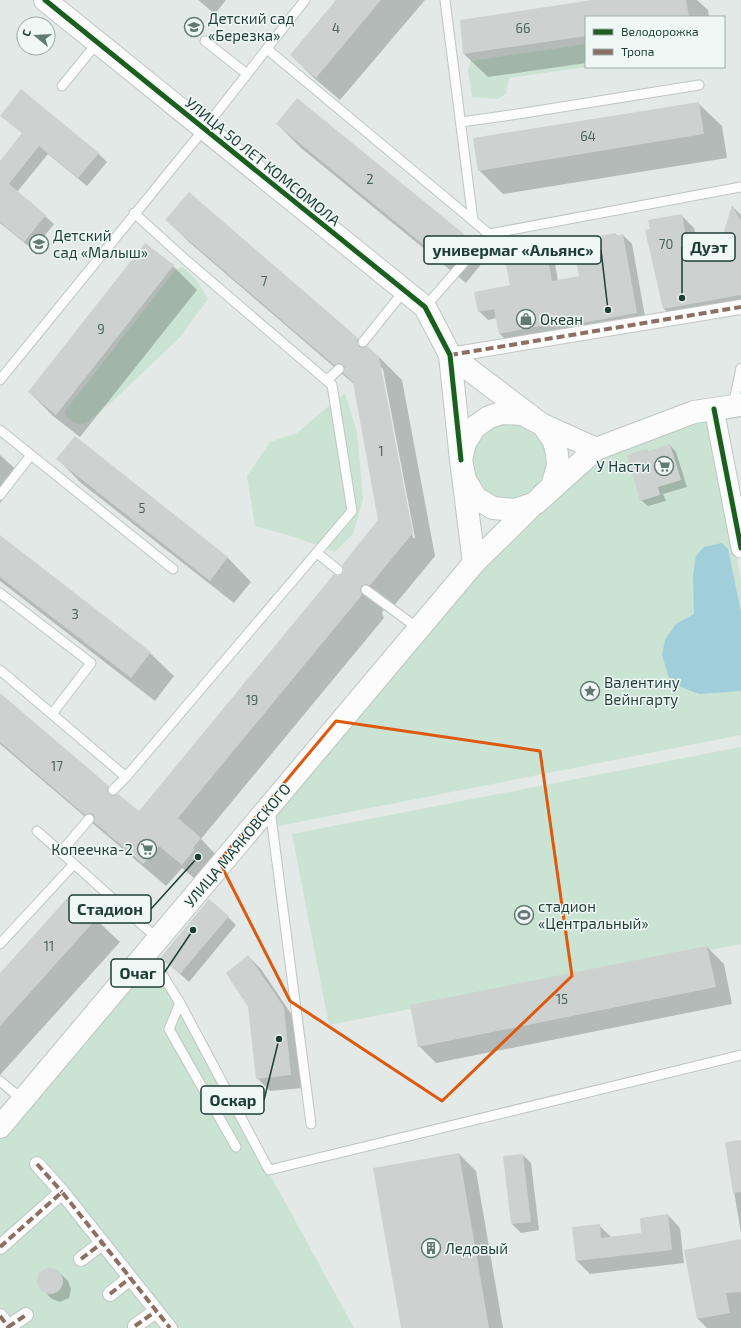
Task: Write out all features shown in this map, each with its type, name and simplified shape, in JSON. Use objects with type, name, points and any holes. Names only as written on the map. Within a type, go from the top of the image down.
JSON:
[{"type":"main road","name":"УЛИЦА 50 ЛЕТ КОМСОМОЛА","points":[[45,0],[425,307],[450,355]]},
{"type":"main road","points":[[450,355],[543,425],[554,441],[558,466],[552,486],[536,503]]},
{"type":"main road","points":[[450,355],[474,562]]},
{"type":"main road","points":[[596,450],[523,414],[502,413],[489,417],[475,427],[464,443],[461,460],[465,480],[476,498],[493,508],[515,510],[536,503],[596,450],[694,412],[729,407]]},
{"type":"main road","name":"УЛИЦА МАЯКОВСКОГО","points":[[0,1127],[474,562],[536,503]]},
{"type":"street","points":[[450,355],[741,307]]},
{"type":"street","points":[[729,407],[741,548]]},
{"type":"street","points":[[37,1164],[62,1192],[170,1328]]},
{"type":"street","points":[[0,1247],[62,1192]]},
{"type":"street","points":[[81,1259],[102,1243]]},
{"type":"street","points":[[110,1294],[130,1278]]},
{"type":"street","points":[[135,1326],[156,1311]]},
{"type":"street","points":[[6,1324],[26,1315]]},
{"type":"lane","points":[[0,380],[204,128],[305,0]]},
{"type":"lane","points":[[445,0],[473,221]]},
{"type":"lane","points":[[205,41],[247,74]]},
{"type":"lane","points":[[62,86],[97,43]]},
{"type":"lane","points":[[267,49],[489,234]]},
{"type":"lane","points":[[461,122],[699,85]]},
{"type":"lane","points":[[425,307],[489,234],[741,186]]},
{"type":"lane","points":[[113,790],[126,777],[352,511],[332,385],[134,214]]},
{"type":"lane","points":[[363,342],[404,291]]},
{"type":"lane","points":[[729,407],[741,368]]},
{"type":"lane","points":[[327,380],[339,369]]},
{"type":"lane","points":[[0,430],[173,569]]},
{"type":"lane","points":[[0,495],[31,454]]},
{"type":"lane","points":[[317,552],[338,570]]},
{"type":"lane","points":[[366,590],[419,629]]},
{"type":"lane","points":[[0,593],[91,663],[52,714]]},
{"type":"lane","points":[[0,670],[126,777]]},
{"type":"lane","points":[[270,806],[311,1124]]},
{"type":"lane","points":[[61,852],[89,818]]},
{"type":"lane","points":[[37,831],[74,864],[153,945],[180,1003],[269,1170],[741,1055]]},
{"type":"lane","points":[[0,944],[74,864]]},
{"type":"lane","points":[[180,1003],[169,1029],[236,1147]]},
{"type":"lane","points":[[0,1081],[23,1100]]},
{"type":"highlighted area","points":[[336,721],[540,751],[572,976],[442,1101],[290,1001],[219,861]]},
{"type":"green space","points":[[585,44],[585,67],[509,78],[506,94],[498,99],[472,97],[468,70],[471,61]]},
{"type":"green space","points":[[183,267],[197,281],[208,299],[180,337],[114,400],[86,423],[80,424],[71,421],[65,414],[65,411],[176,269]]},
{"type":"green space","points":[[345,393],[357,432],[363,499],[353,534],[335,552],[295,537],[255,526],[247,476],[270,442],[297,433]]},
{"type":"green space","points":[[710,417],[741,580],[741,735],[278,826],[276,809],[479,568],[600,455]]},
{"type":"green space","points":[[523,418],[552,446],[548,486],[513,507],[476,493],[468,444],[481,427]]},
{"type":"green space","name":"стадион «Центральный»","points":[[741,747],[741,944],[329,1025],[292,834]]},
{"type":"green space","points":[[141,969],[145,972],[152,969],[177,1000],[176,1003],[354,1328],[0,1328],[0,1138]]},
{"type":"water","points":[[722,543],[728,549],[741,612],[741,691],[699,694],[681,687],[669,678],[662,655],[665,640],[676,624],[694,614],[693,576],[696,556],[704,547]]},
{"type":"building","points":[[336,0],[381,0],[316,78],[290,55]]},
{"type":"building","points":[[592,0],[686,0],[689,16],[585,16],[585,36],[463,54],[460,20]]},
{"type":"building","points":[[21,89],[99,153],[78,178],[39,146],[9,184],[46,215],[24,242],[0,222],[0,161],[22,133],[0,116]]},
{"type":"building","points":[[297,98],[464,234],[442,260],[276,124]]},
{"type":"building","points":[[699,102],[704,134],[478,171],[473,138]]},
{"type":"building","points":[[189,192],[358,338],[357,341],[359,346],[362,348],[367,346],[379,357],[413,533],[370,585],[366,584],[361,586],[360,590],[362,595],[178,818],[201,838],[193,848],[195,849],[182,865],[159,846],[143,864],[94,822],[95,817],[93,814],[90,813],[85,815],[0,742],[0,693],[109,786],[107,791],[109,794],[114,796],[118,794],[139,811],[334,574],[337,576],[342,574],[344,571],[342,565],[378,520],[353,382],[343,373],[345,368],[343,365],[338,363],[334,365],[165,220]]},
{"type":"building","points":[[732,205],[741,221],[741,295],[663,309],[645,230],[650,229],[648,220],[682,214],[687,242],[723,235]]},
{"type":"building","points":[[615,233],[616,236],[623,234],[637,313],[581,323],[580,318],[499,334],[494,309],[478,312],[474,292],[510,285],[502,245],[539,238],[541,249],[546,248],[552,281],[579,276],[572,241]]},
{"type":"building","points":[[145,243],[174,265],[56,415],[28,392]]},
{"type":"building","points":[[75,436],[228,557],[210,581],[56,459]]},
{"type":"building","points":[[670,444],[681,480],[658,487],[660,495],[640,501],[627,455],[646,449],[647,452]]},
{"type":"building","points":[[0,535],[151,652],[131,678],[0,577]]},
{"type":"building","points":[[71,894],[97,918],[0,1026],[0,973]]},
{"type":"building","points":[[209,899],[229,916],[180,974],[160,958]]},
{"type":"building","points":[[707,946],[716,987],[418,1047],[410,1005]]},
{"type":"building","points":[[248,955],[284,1007],[291,1075],[256,1079],[248,1007],[226,973]]},
{"type":"building","points":[[741,1140],[741,1192],[733,1193],[725,1142]]},
{"type":"building","name":"Ледовый","points":[[459,1153],[489,1328],[401,1328],[373,1168]]},
{"type":"building","points":[[523,1154],[531,1222],[511,1224],[503,1156]]},
{"type":"building","points":[[668,1214],[672,1250],[576,1261],[572,1227],[600,1224],[601,1238],[641,1233],[640,1218]]},
{"type":"building","points":[[741,1239],[741,1292],[726,1293],[730,1313],[697,1319],[684,1250]]},
{"type":"building","points":[[50,1268],[59,1272],[63,1281],[59,1290],[50,1294],[41,1290],[37,1281],[41,1272]]},
{"type":"marked path","points":[[450,355],[741,307]]},
{"type":"marked path","points":[[37,1164],[62,1192]]},
{"type":"marked path","points":[[0,1247],[62,1192],[170,1328]]},
{"type":"marked path","points":[[81,1259],[102,1243]]},
{"type":"marked path","points":[[110,1294],[130,1278]]},
{"type":"marked path","points":[[135,1326],[156,1311]]},
{"type":"marked path","points":[[8,1327],[26,1315]]},
{"type":"marked path","points":[[0,1316],[9,1328]]},
{"type":"cycle path","points":[[45,0],[425,307],[450,355],[461,460]]},
{"type":"cycle path","points":[[714,409],[741,548]]},
{"type":"place","name":"Детский сад «Березка»","points":[[194,27]]},
{"type":"place","name":"Детский сад «Малыш»","points":[[39,244]]},
{"type":"place","name":"Дуэт","points":[[682,298]]},
{"type":"place","name":"универмаг «Альянс»","points":[[608,310]]},
{"type":"place","name":"Океан","points":[[526,319]]},
{"type":"place","name":"У Насти","points":[[664,466]]},
{"type":"place","name":"Валентину Вейнгарту","points":[[590,691]]},
{"type":"place","name":"Копеечка-2","points":[[147,849]]},
{"type":"place","name":"Стадион","points":[[198,857]]},
{"type":"place","name":"стадион «Центральный»","points":[[524,915]]},
{"type":"place","name":"Очаг","points":[[193,930]]},
{"type":"place","name":"Оскар","points":[[279,1039]]},
{"type":"place","name":"Ледовый","points":[[431,1248]]}]
